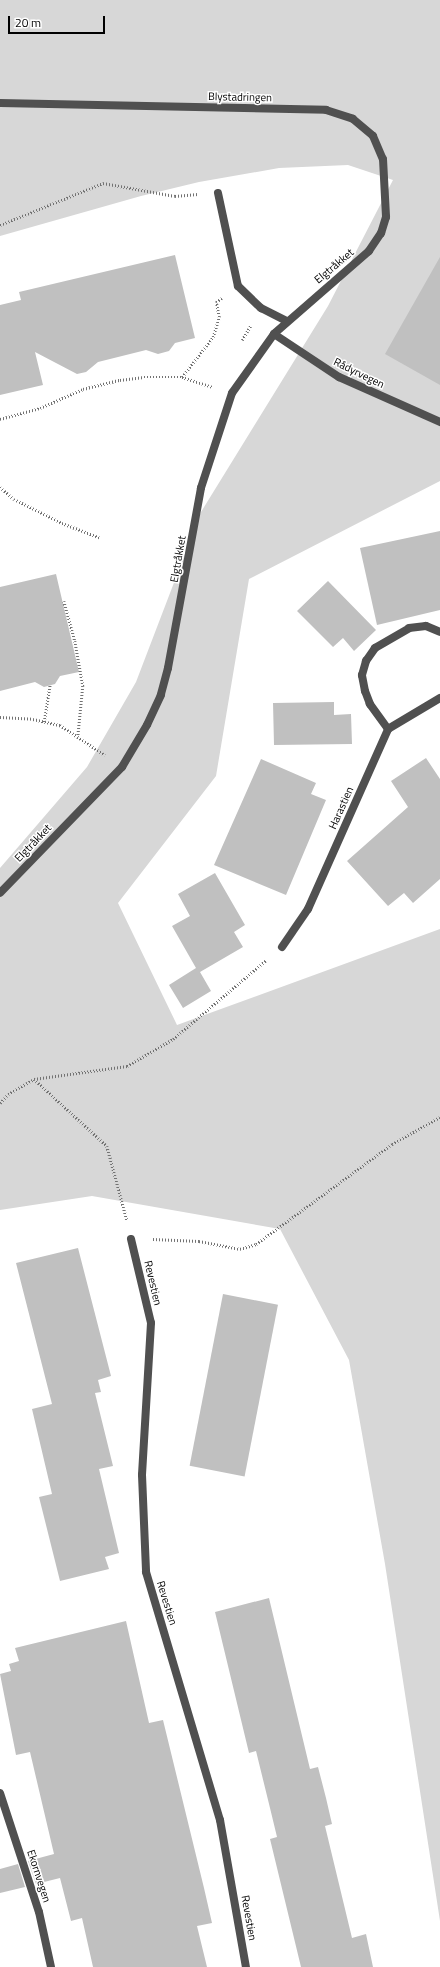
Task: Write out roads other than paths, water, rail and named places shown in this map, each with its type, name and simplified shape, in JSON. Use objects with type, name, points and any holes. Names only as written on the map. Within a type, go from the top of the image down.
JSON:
[{"type":"street","name":"Blystadringen","points":[[0,103],[326,110],[353,119],[373,136],[383,159],[386,217],[381,233]]},
{"type":"street","points":[[218,192],[238,286],[262,308],[287,321]]},
{"type":"street","name":"Elgtråkket","points":[[0,893],[122,767],[147,726],[161,695],[171,653],[201,488],[232,393],[274,334],[287,321],[369,251],[381,233]]},
{"type":"street","name":"Rådyrvegen","points":[[274,334],[339,377],[440,422]]},
{"type":"street","points":[[440,632],[426,626],[409,628],[375,648],[366,661],[362,675],[365,691],[370,704],[388,729],[440,698]]},
{"type":"street","name":"Harastien","points":[[282,947],[308,909],[388,729]]},
{"type":"street","name":"Revestien","points":[[131,1238],[150,1323],[142,1475],[146,1572],[220,1820],[246,1967]]},
{"type":"street","name":"Ekornvegen","points":[[0,1793],[39,1912],[51,1967]]}]
